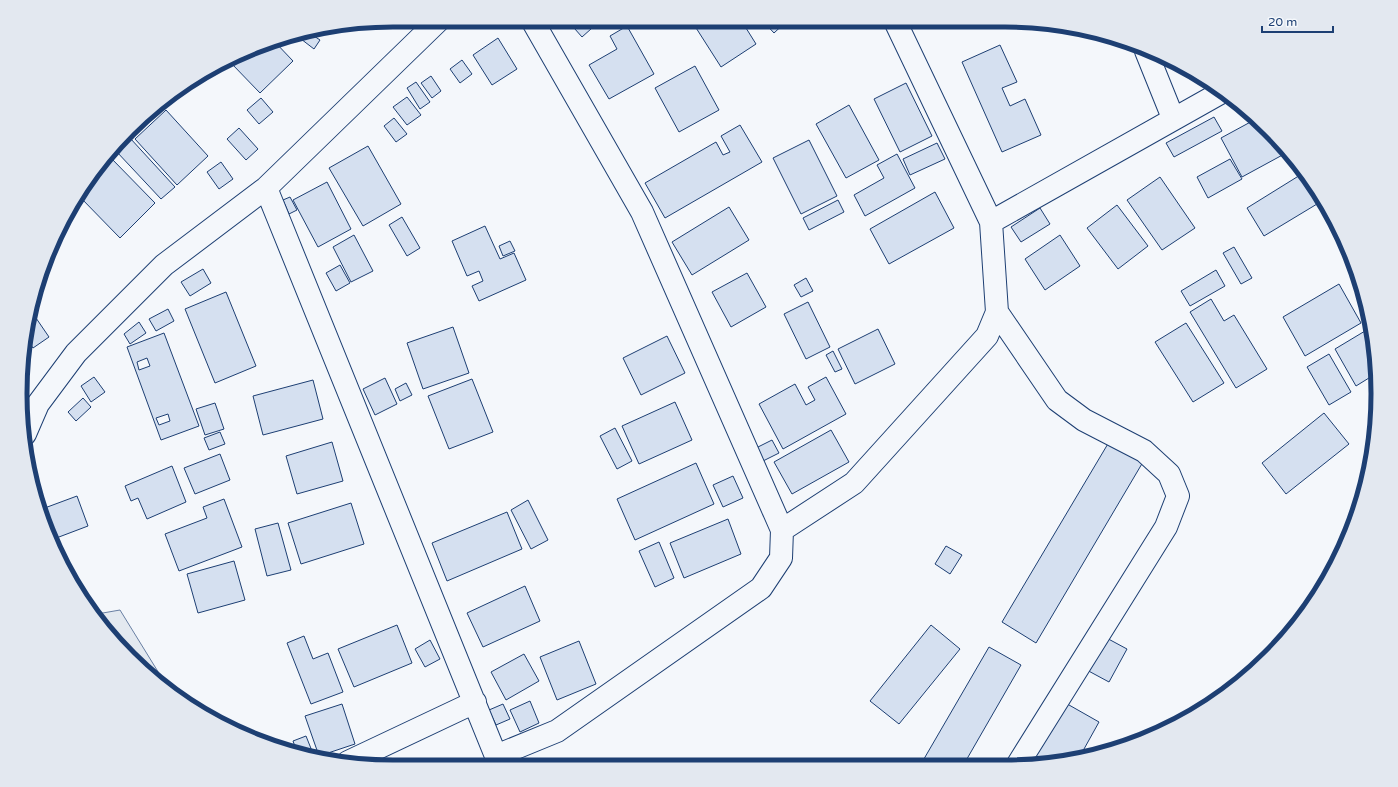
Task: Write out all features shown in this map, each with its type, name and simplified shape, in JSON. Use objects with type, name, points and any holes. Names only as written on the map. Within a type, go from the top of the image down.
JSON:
[{"type":"street","points":[[29,425],[38,404],[76,353],[164,265],[266,188],[432,27]]},
{"type":"street","points":[[500,760],[557,731],[761,588],[781,558],[782,530],[642,212],[536,27]]},
{"type":"street","points":[[782,530],[854,483],[987,336],[997,312],[992,222],[898,27]]},
{"type":"street","points":[[1148,56],[1173,118]]},
{"type":"street","points":[[992,222],[1173,118],[1216,95]]},
{"type":"street","points":[[266,188],[498,760]]},
{"type":"street","points":[[997,312],[1057,400],[1084,420],[1144,452],[1169,474],[1178,496],[1166,527],[1021,759]]},
{"type":"street","points":[[357,758],[475,702]]},
{"type":"shaded area","points":[[120,610],[161,676],[134,653],[100,613]]},
{"type":"building","points":[[573,27],[593,27],[582,37]]},
{"type":"building","points":[[628,27],[654,74],[609,99],[589,65],[617,49],[610,36]]},
{"type":"building","points":[[695,27],[745,27],[756,44],[721,67]]},
{"type":"building","points":[[768,27],[780,27],[774,33]]},
{"type":"building","points":[[314,36],[320,40],[314,49],[301,39]]},
{"type":"building","points":[[498,38],[517,69],[492,85],[473,55]]},
{"type":"building","points":[[278,45],[293,61],[260,93],[232,64]]},
{"type":"building","points":[[1000,45],[1017,82],[1002,88],[1010,106],[1025,99],[1041,135],[1002,152],[962,62]]},
{"type":"building","points":[[462,60],[472,74],[460,83],[450,69]]},
{"type":"building","points":[[695,66],[719,110],[679,132],[655,88]]},
{"type":"building","points":[[431,76],[441,91],[432,98],[421,83]]},
{"type":"building","points":[[416,82],[430,102],[420,109],[407,88]]},
{"type":"building","points":[[906,83],[932,136],[900,152],[874,99]]},
{"type":"building","points":[[407,97],[421,115],[407,125],[393,107]]},
{"type":"building","points":[[261,98],[273,112],[259,124],[247,110]]},
{"type":"building","points":[[849,105],[879,160],[846,178],[816,124]]},
{"type":"building","points":[[166,110],[208,156],[177,185],[135,139]]},
{"type":"building","points":[[1214,117],[1222,131],[1174,157],[1166,143]]},
{"type":"building","points":[[394,118],[407,134],[396,142],[384,126]]},
{"type":"building","points":[[1250,122],[1264,134],[1282,155],[1242,177],[1221,138]]},
{"type":"building","points":[[740,125],[762,162],[665,218],[645,183],[716,142],[723,155],[730,152],[721,136]]},
{"type":"building","points":[[239,128],[258,149],[246,160],[227,139]]},
{"type":"building","points":[[130,138],[175,187],[161,199],[118,153]]},
{"type":"building","points":[[809,140],[837,196],[801,214],[773,158]]},
{"type":"building","points":[[937,143],[945,159],[910,175],[903,159]]},
{"type":"building","points":[[368,146],[401,204],[363,226],[329,168]]},
{"type":"building","points":[[897,154],[915,188],[865,216],[854,195],[884,178],[877,165]]},
{"type":"building","points":[[112,159],[155,203],[120,238],[83,200]]},
{"type":"building","points":[[1230,159],[1242,179],[1208,198],[1197,177]]},
{"type":"building","points":[[221,162],[233,179],[219,189],[207,172]]},
{"type":"building","points":[[1299,176],[1318,204],[1264,236],[1247,208]]},
{"type":"building","points":[[1160,177],[1195,228],[1162,250],[1127,200]]},
{"type":"building","points":[[327,182],[351,229],[318,247],[293,200]]},
{"type":"building","points":[[935,192],[954,228],[889,264],[870,229]]},
{"type":"building","points":[[290,197],[297,210],[289,214],[283,200]]},
{"type":"building","points":[[838,200],[844,212],[809,230],[803,218]]},
{"type":"building","points":[[1117,205],[1148,246],[1118,269],[1087,228]]},
{"type":"building","points":[[729,207],[749,240],[692,275],[672,242]]},
{"type":"building","points":[[1040,208],[1050,224],[1021,242],[1011,227]]},
{"type":"building","points":[[402,217],[420,248],[407,256],[389,225]]},
{"type":"building","points":[[485,226],[500,259],[514,253],[526,280],[479,301],[472,286],[483,281],[479,271],[467,276],[452,241]]},
{"type":"building","points":[[354,235],[373,271],[351,282],[333,247]]},
{"type":"building","points":[[1060,235],[1080,266],[1045,290],[1025,259]]},
{"type":"building","points":[[510,241],[515,251],[503,256],[499,246]]},
{"type":"building","points":[[1234,247],[1252,278],[1241,284],[1223,253]]},
{"type":"building","points":[[340,265],[350,283],[336,291],[326,273]]},
{"type":"building","points":[[203,269],[211,283],[190,296],[181,282]]},
{"type":"building","points":[[1216,270],[1225,286],[1190,306],[1181,291]]},
{"type":"building","points":[[747,273],[766,307],[731,327],[712,292]]},
{"type":"building","points":[[806,278],[813,291],[801,297],[794,285]]},
{"type":"building","points":[[1339,284],[1361,323],[1305,356],[1283,317]]},
{"type":"building","points":[[226,292],[256,366],[215,383],[185,309]]},
{"type":"building","points":[[1211,299],[1224,321],[1234,315],[1267,369],[1236,388],[1190,312]]},
{"type":"building","points":[[808,302],[830,347],[806,359],[784,314]]},
{"type":"building","points":[[168,309],[174,321],[156,331],[149,319]]},
{"type":"building","points":[[36,318],[49,337],[33,348],[30,344]]},
{"type":"building","points":[[139,322],[146,333],[130,344],[124,334]]},
{"type":"building","points":[[1186,323],[1224,383],[1193,402],[1155,342]]},
{"type":"building","points":[[453,327],[469,373],[423,389],[407,343]]},
{"type":"building","points":[[878,329],[895,364],[855,384],[838,349]]},
{"type":"building","points":[[1365,331],[1370,377],[1356,386],[1335,349]]},
{"type":"building","points":[[164,333],[199,426],[161,440],[127,347]],"holes":[[[147,358],[150,366],[139,370],[137,362]],[[168,414],[170,421],[159,425],[156,418]]]},
{"type":"building","points":[[667,336],[685,373],[641,395],[623,358]]},
{"type":"building","points":[[833,351],[842,369],[835,372],[826,355]]},
{"type":"building","points":[[1329,354],[1351,392],[1329,405],[1307,367]]},
{"type":"building","points":[[94,377],[105,392],[91,402],[81,386]]},
{"type":"building","points":[[826,377],[846,414],[783,449],[759,404],[795,384],[806,405],[815,400],[808,387]]},
{"type":"building","points":[[385,378],[397,404],[375,415],[363,389]]},
{"type":"building","points":[[472,379],[493,432],[449,449],[428,396]]},
{"type":"building","points":[[313,380],[323,419],[263,435],[253,396]]},
{"type":"building","points":[[406,383],[412,395],[400,401],[395,389]]},
{"type":"building","points":[[83,398],[91,407],[76,421],[68,412]]},
{"type":"building","points":[[675,402],[692,440],[639,464],[622,426]]},
{"type":"building","points":[[215,403],[224,429],[205,435],[196,409]]},
{"type":"building","points":[[1324,413],[1349,444],[1286,494],[1262,463]]},
{"type":"building","points":[[615,428],[632,461],[617,469],[600,436]]},
{"type":"building","points":[[831,430],[849,462],[792,494],[774,462]]},
{"type":"building","points":[[220,432],[225,444],[209,450],[204,438]]},
{"type":"building","points":[[772,440],[779,453],[763,461],[756,448]]},
{"type":"building","points":[[332,442],[343,481],[297,494],[286,456]]},
{"type":"building","points":[[1109,442],[1143,462],[1036,643],[1002,622]]},
{"type":"building","points":[[220,454],[230,480],[195,494],[184,468]]},
{"type":"building","points":[[696,463],[714,504],[635,540],[617,499]]},
{"type":"building","points":[[172,466],[186,502],[147,519],[138,498],[131,501],[125,486]]},
{"type":"building","points":[[733,476],[743,498],[723,507],[713,485]]},
{"type":"building","points":[[77,496],[88,526],[57,538],[45,508]]},
{"type":"building","points":[[224,499],[242,547],[179,571],[165,534],[207,518],[203,507]]},
{"type":"building","points":[[528,500],[548,540],[531,549],[511,510]]},
{"type":"building","points":[[351,503],[364,544],[301,564],[288,523]]},
{"type":"building","points":[[507,512],[522,549],[447,581],[432,543]]},
{"type":"building","points":[[728,519],[741,554],[684,578],[670,543]]},
{"type":"building","points":[[278,523],[291,570],[267,576],[255,529]]},
{"type":"building","points":[[659,542],[674,578],[655,587],[639,551]]},
{"type":"building","points":[[946,546],[962,555],[950,574],[935,564]]},
{"type":"building","points":[[234,561],[245,600],[198,613],[187,574]]},
{"type":"building","points":[[525,586],[540,621],[483,647],[467,613]]},
{"type":"building","points":[[397,625],[412,663],[354,687],[338,649]]},
{"type":"building","points":[[931,625],[960,649],[899,724],[870,701]]},
{"type":"building","points":[[1101,635],[1127,649],[1109,682],[1083,668]]},
{"type":"building","points":[[304,636],[313,659],[328,653],[343,692],[311,704],[287,643]]},
{"type":"building","points":[[430,640],[440,659],[425,667],[415,649]]},
{"type":"building","points":[[579,641],[596,684],[557,700],[540,657]]},
{"type":"building","points":[[989,647],[1021,665],[966,760],[923,760]]},
{"type":"building","points":[[524,654],[539,681],[506,700],[491,672]]},
{"type":"building","points":[[530,701],[539,723],[520,732],[510,710]]},
{"type":"building","points":[[1062,701],[1099,722],[1083,752],[1030,759]]},
{"type":"building","points":[[342,704],[355,744],[326,754],[318,752],[305,716]]},
{"type":"building","points":[[503,704],[510,719],[496,725],[489,710]]},
{"type":"building","points":[[306,736],[312,751],[295,747],[293,741]]}]
